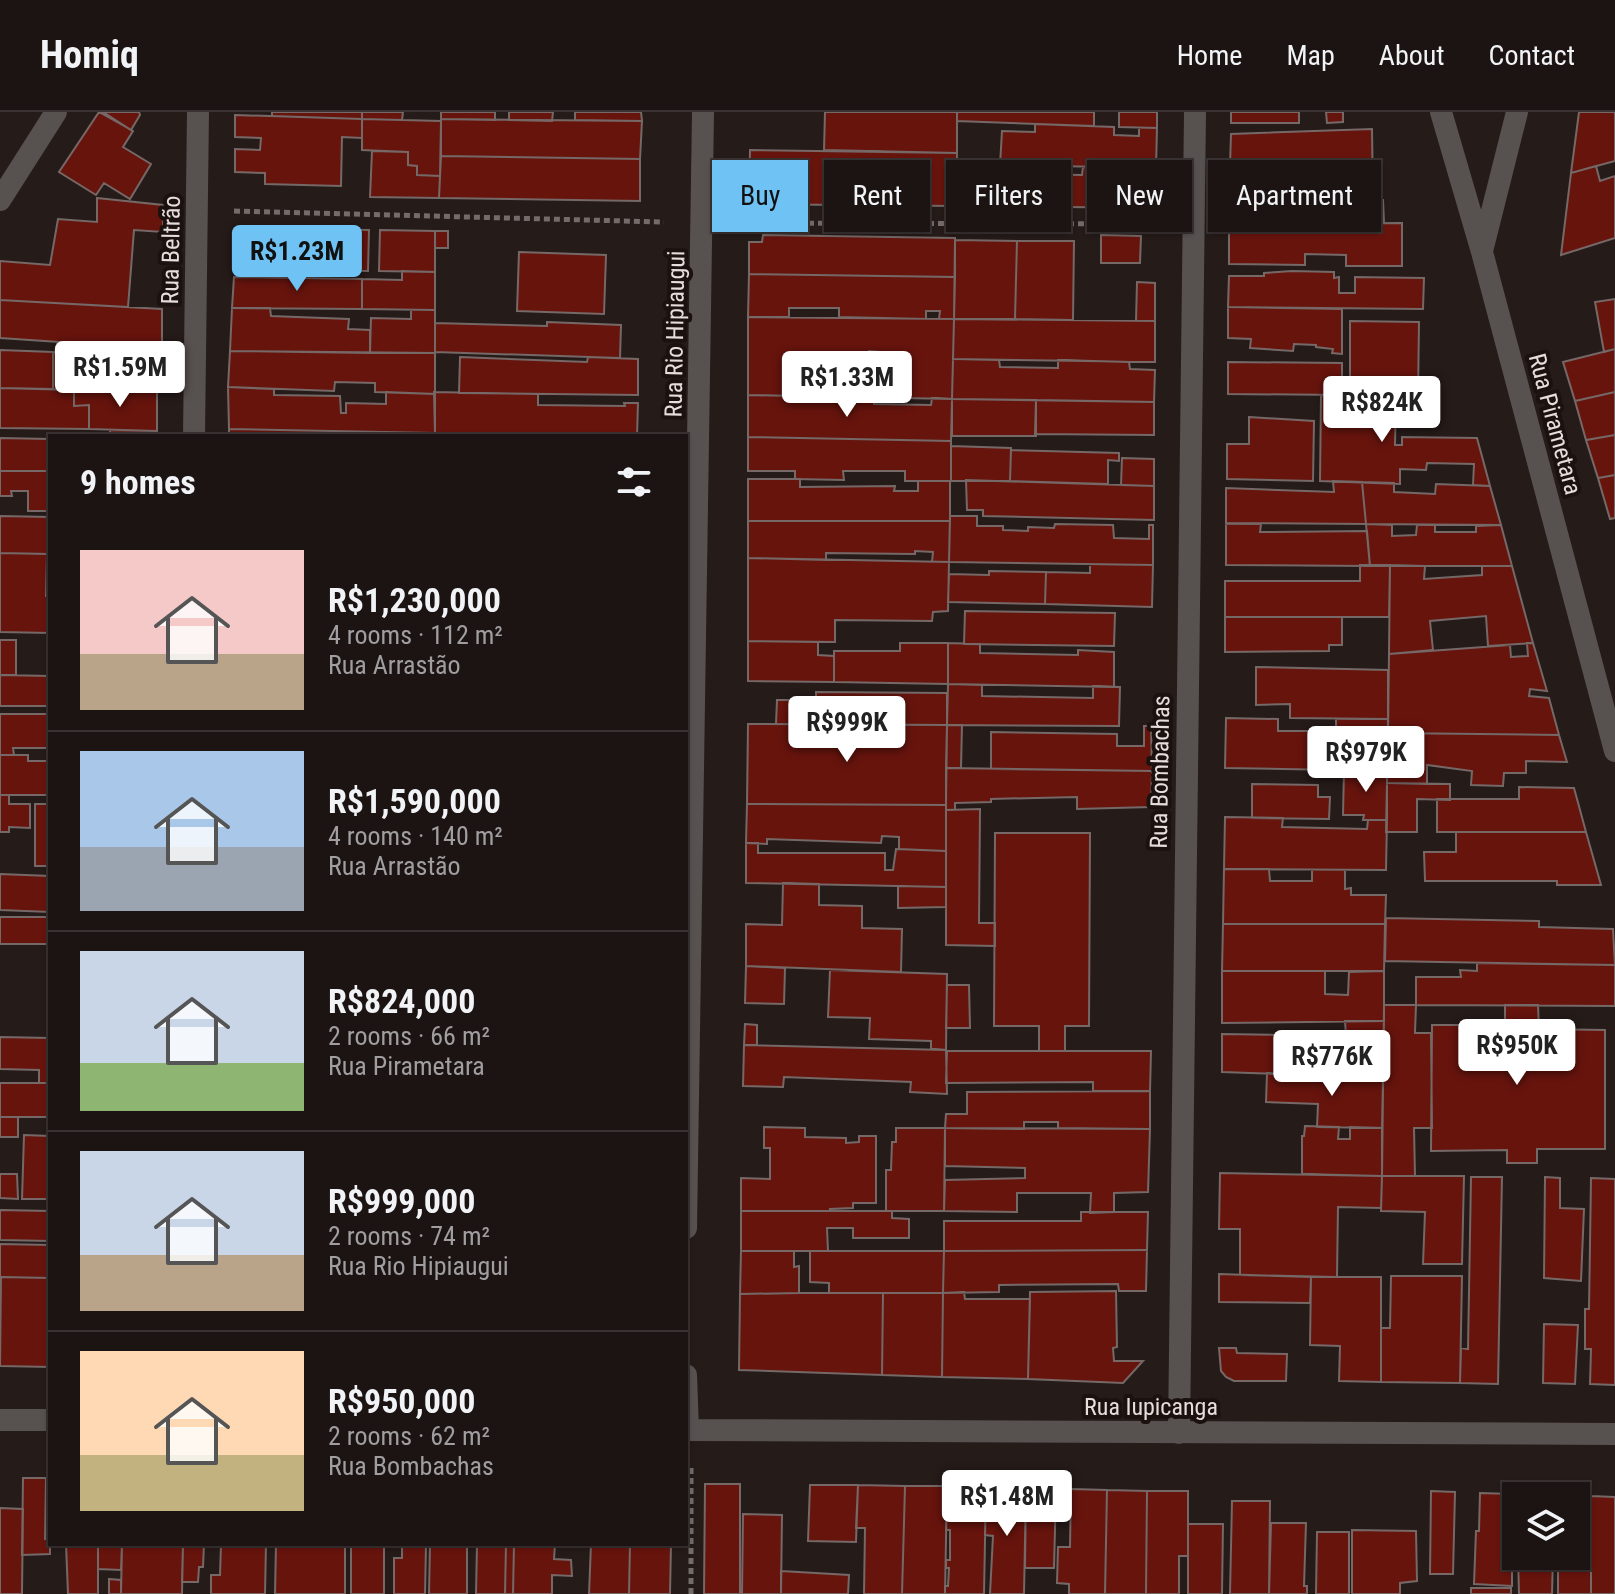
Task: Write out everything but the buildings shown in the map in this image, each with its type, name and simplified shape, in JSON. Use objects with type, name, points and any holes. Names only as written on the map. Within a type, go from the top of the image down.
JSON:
[{"type":"street","points":[[0,200],[56,112]]},
{"type":"street","name":"Rua Beltrão","points":[[194,434],[198,112]]},
{"type":"street","name":"Rua Rio Hipiaugui","points":[[688,1097],[703,112]]},
{"type":"street","name":"Rua Bombachas","points":[[1179,1433],[1195,112]]},
{"type":"street","name":"Rua Pirametara","points":[[1441,112],[1482,252],[1615,751]]},
{"type":"street","points":[[1482,252],[1517,112]]},
{"type":"street","points":[[0,1420],[48,1420]]},
{"type":"street","name":"Rua Iupicanga","points":[[688,1430],[1615,1434]]},
{"type":"path","points":[[688,1440],[693,1490],[691,1594]]}]
